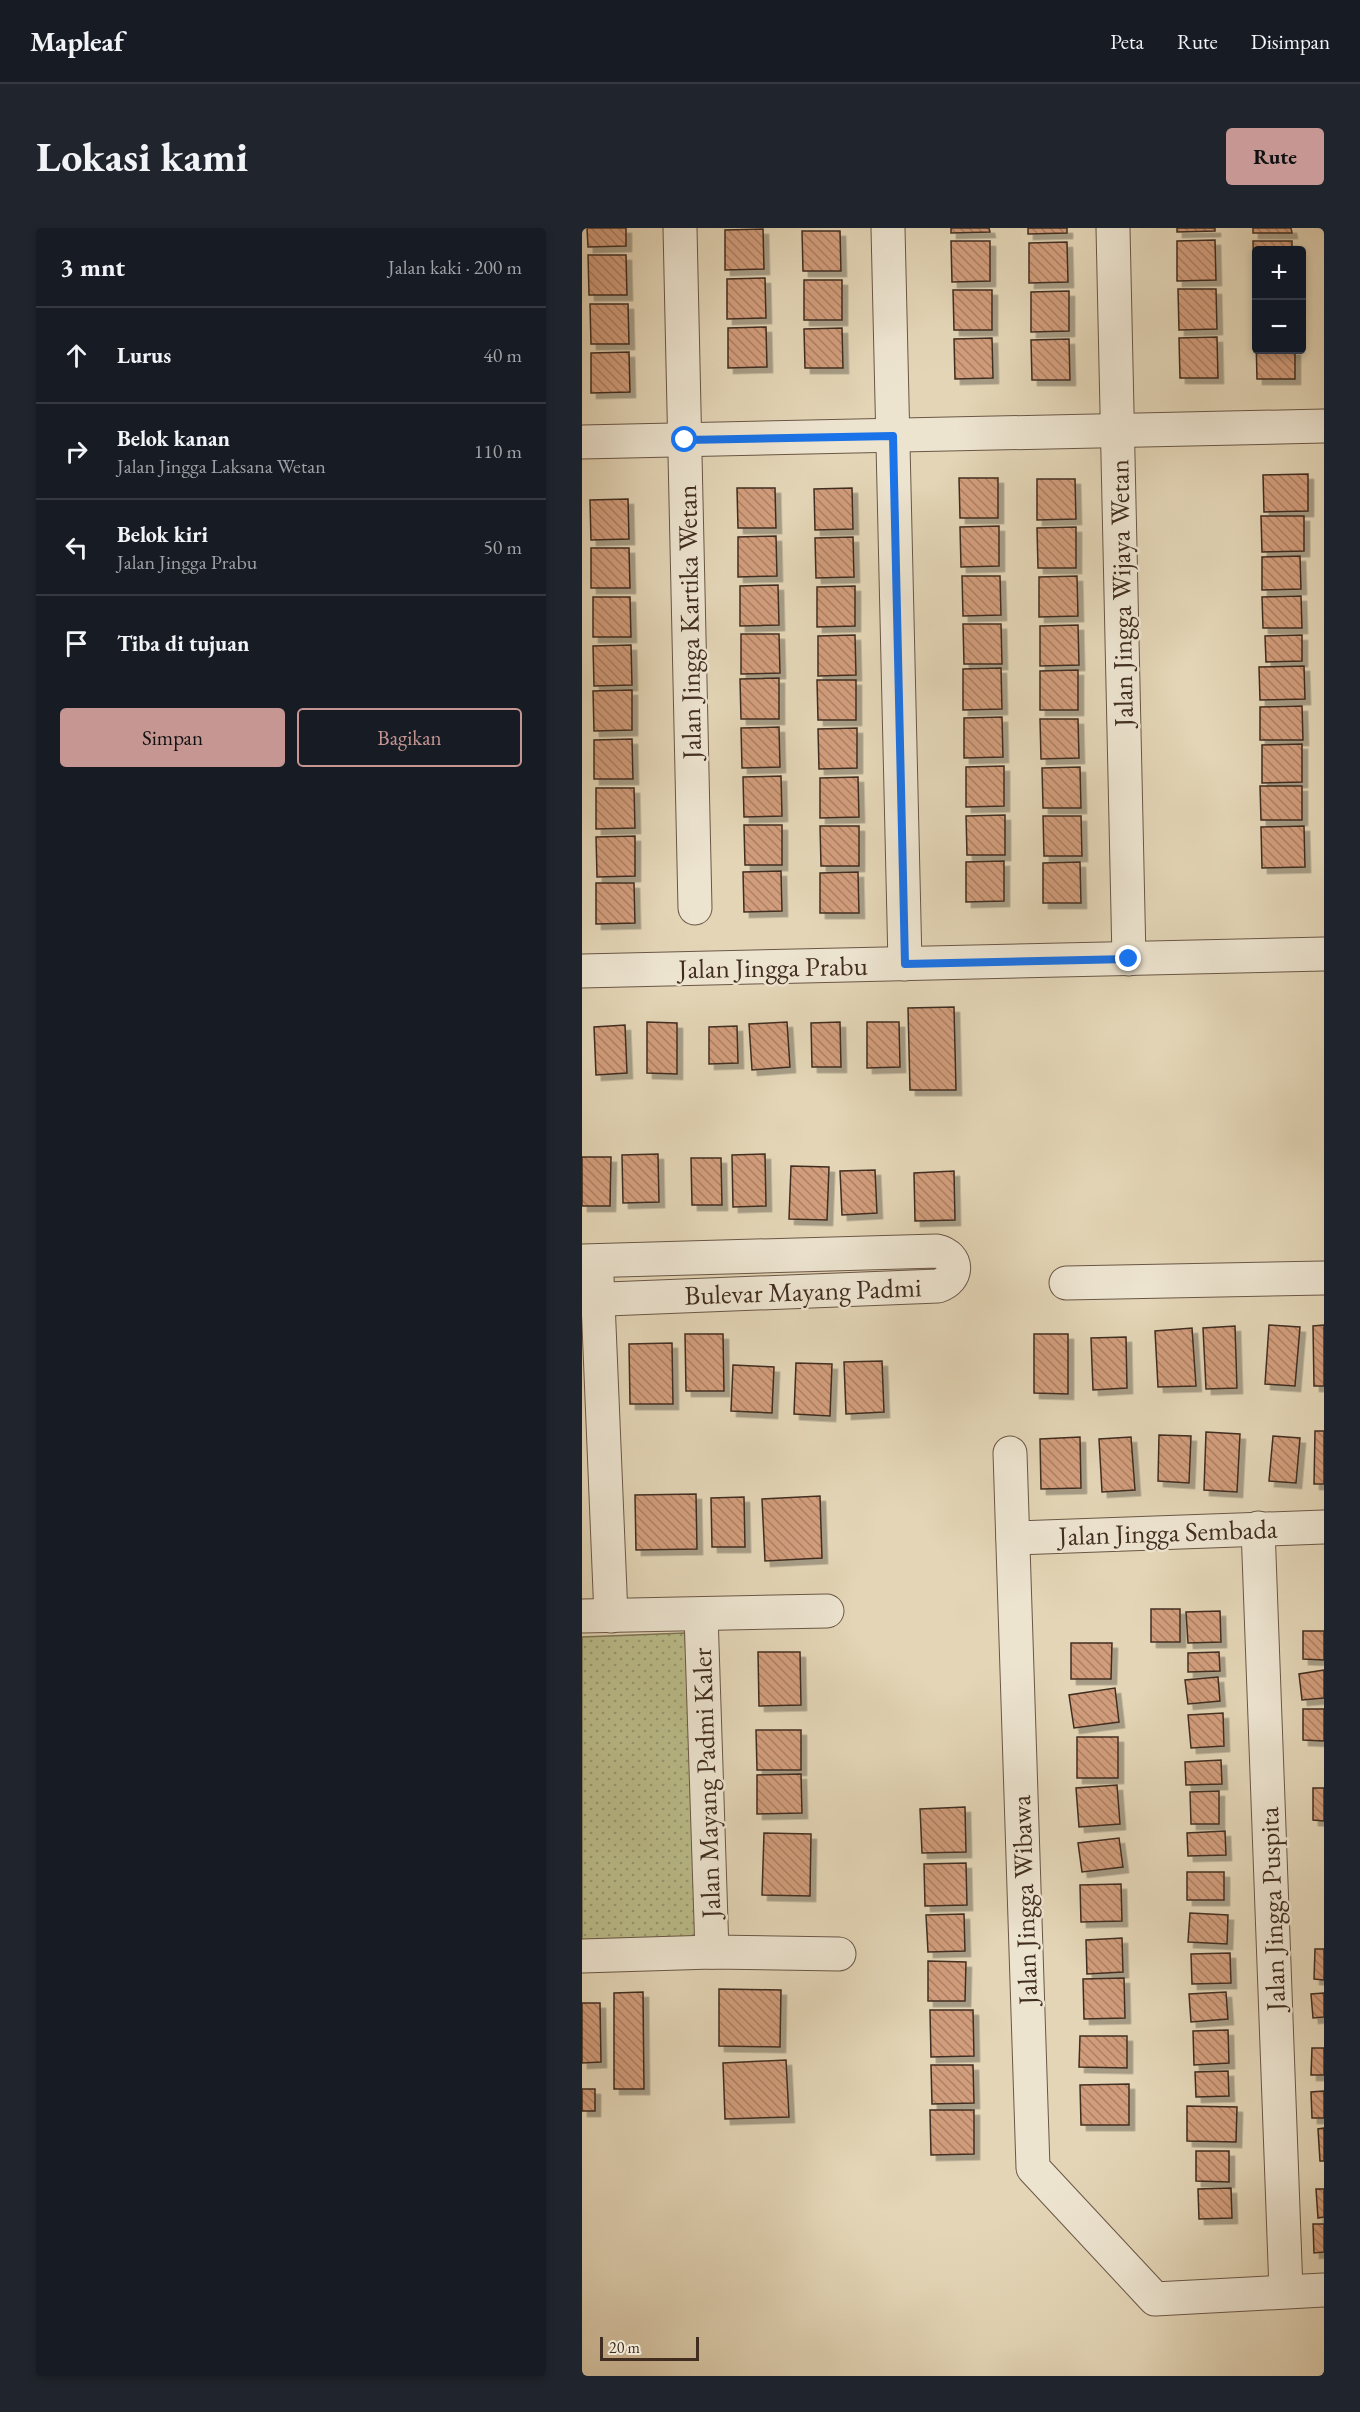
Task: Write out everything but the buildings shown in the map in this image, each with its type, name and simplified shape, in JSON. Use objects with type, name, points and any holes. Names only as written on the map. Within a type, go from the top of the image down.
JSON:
[{"type":"street","name":"Jalan Jingga Kartika Wetan","points":[[680,228],[695,908]]},
{"type":"street","points":[[888,228],[905,964]]},
{"type":"street","name":"Jalan Jingga Wijaya Wetan","points":[[1113,228],[1129,959]]},
{"type":"street","points":[[582,442],[1324,426]]},
{"type":"street","name":"Jalan Jingga Prabu","points":[[582,971],[1324,954]]},
{"type":"street","name":"Bulevar Mayang Padmi","points":[[589,1300],[938,1286],[947,1283],[955,1268],[952,1259],[946,1253],[937,1251],[590,1260]]},
{"type":"street","points":[[590,1260],[597,1616],[827,1611]]},
{"type":"street","points":[[1066,1283],[1324,1278]]},
{"type":"street","name":"Jalan Jingga Wibawa","points":[[1010,1453],[1033,2168],[1155,2299],[1286,2290]]},
{"type":"street","name":"Jalan Jingga Sembada","points":[[1013,1538],[1324,1527]]},
{"type":"street","name":"Jalan Jingga Puspita","points":[[1258,1528],[1286,2290]]},
{"type":"street","name":"Jalan Mayang Padmi Kaler","points":[[701,1614],[712,1952]]},
{"type":"street","points":[[582,1956],[712,1952],[839,1954]]},
{"type":"street","points":[[1286,2290],[1324,2290]]},
{"type":"green space","points":[[685,1633],[698,1942],[582,1947],[582,1637]]},
{"type":"route","points":[[685,440],[893,436],[905,964],[1129,959]]}]
